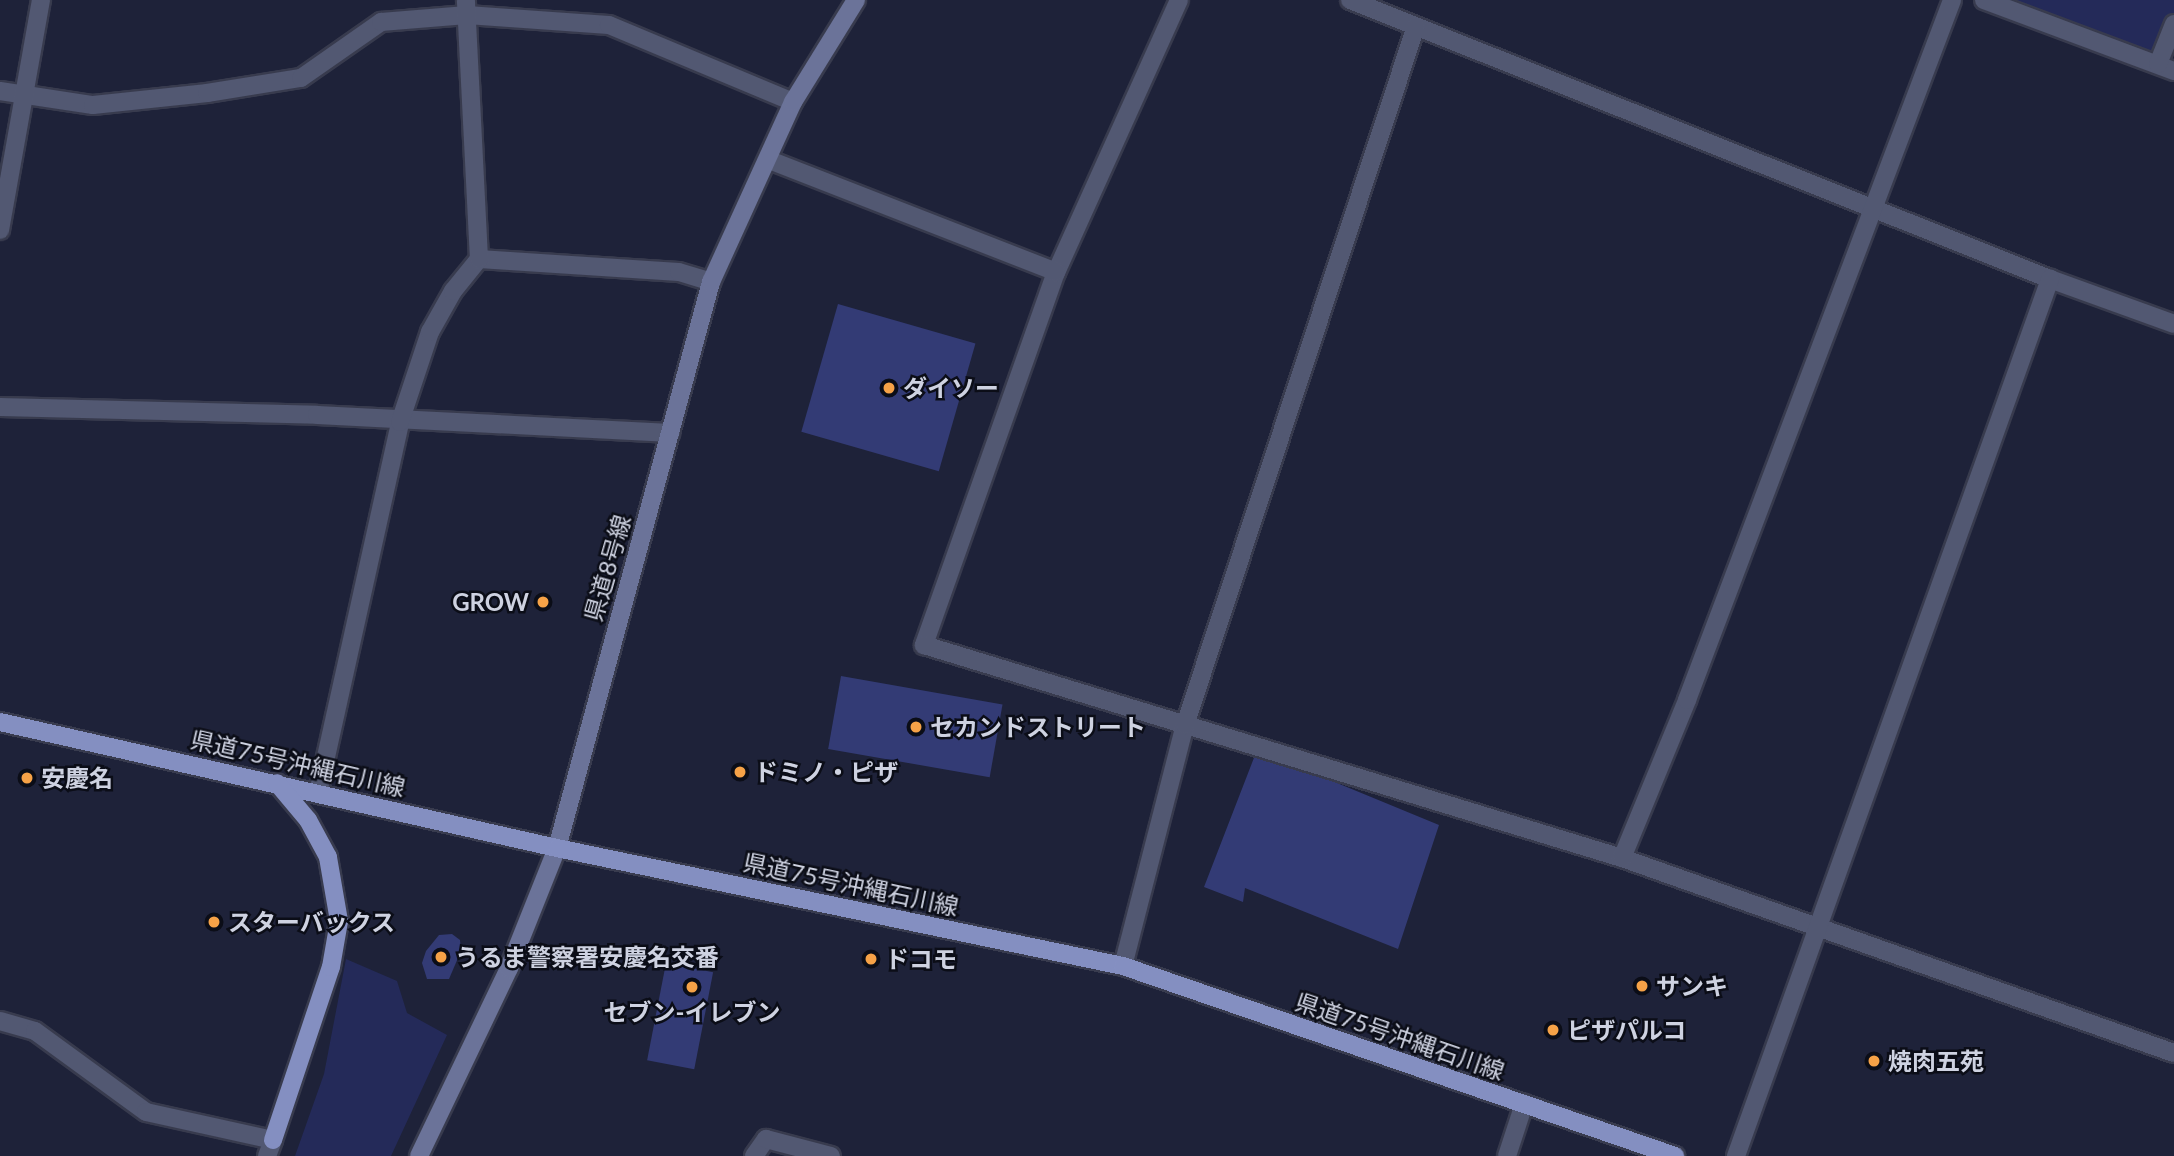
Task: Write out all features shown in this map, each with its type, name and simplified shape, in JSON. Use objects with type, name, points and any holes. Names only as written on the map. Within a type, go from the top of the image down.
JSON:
[{"type":"main road","name":"県道8号線","points":[[419,1156],[509,968],[557,848],[711,282],[769,160],[793,102],[856,0]]},
{"type":"main road","name":"県道75号沖縄石川線","points":[[0,722],[557,848],[1123,966],[1675,1156]]},
{"type":"main road","points":[[270,1148],[328,978],[339,921],[328,857],[308,820],[277,783]]},
{"type":"street","points":[[0,230],[21,95],[41,0]]},
{"type":"street","points":[[1179,0],[1056,272],[924,645],[1622,858],[2174,1053]]},
{"type":"street","points":[[1350,0],[2050,279],[2174,324]]},
{"type":"street","points":[[1622,858],[1875,208],[1952,0]]},
{"type":"street","points":[[1984,0],[2166,67],[2174,24]]},
{"type":"street","points":[[318,793],[400,422],[430,332],[453,291],[478,259],[466,7]]},
{"type":"street","points":[[0,91],[93,105],[301,78],[381,22],[466,7],[609,25],[793,102]]},
{"type":"street","points":[[1123,966],[1185,725],[1416,26]]},
{"type":"street","points":[[769,160],[1056,272]]},
{"type":"street","points":[[478,259],[679,272],[711,282]]},
{"type":"street","points":[[1736,1156],[1816,926],[2050,279]]},
{"type":"street","points":[[0,407],[317,415],[400,422],[671,433]]},
{"type":"street","points":[[0,1021],[35,1031],[145,1112],[270,1148]]},
{"type":"street","points":[[1507,1156],[1524,1104]]},
{"type":"street","points":[[754,1156],[766,1139],[831,1156]]},
{"type":"shaded area","points":[[1984,0],[2174,0],[2174,24],[2158,64]]},
{"type":"shaded area","points":[[346,959],[397,981],[407,1013],[447,1035],[391,1156],[295,1156],[324,1074]]},
{"type":"building","name":"ダイソー","points":[[838,304],[975,343],[939,471],[801,432]]},
{"type":"building","name":"セカンドストリート","points":[[841,676],[1003,704],[990,777],[828,749]]},
{"type":"building","points":[[1257,750],[1439,825],[1398,949],[1245,888],[1243,902],[1204,887]]},
{"type":"building","name":"うるま警察署安慶名交番","points":[[452,934],[460,940],[461,951],[449,979],[427,979],[422,963],[426,951],[439,935]]},
{"type":"building","points":[[666,963],[713,972],[694,1069],[647,1060]]},
{"type":"place","name":"ダイソー","points":[[889,388]]},
{"type":"place","name":"GROW","points":[[543,602]]},
{"type":"place","name":"セカンドストリート","points":[[916,727]]},
{"type":"place","name":"ドミノ・ピザ","points":[[740,772]]},
{"type":"place","name":"安慶名","points":[[27,778]]},
{"type":"place","name":"スターバックス","points":[[214,922]]},
{"type":"place","name":"うるま警察署安慶名交番","points":[[441,957]]},
{"type":"place","name":"ドコモ","points":[[871,959]]},
{"type":"place","name":"サンキ","points":[[1642,986]]},
{"type":"place","name":"セブン-イレブン","points":[[692,987]]},
{"type":"place","name":"ピザパルコ","points":[[1553,1030]]},
{"type":"place","name":"焼肉五苑","points":[[1874,1061]]}]
